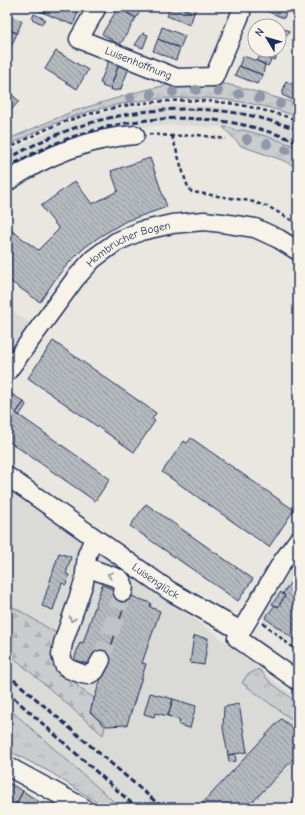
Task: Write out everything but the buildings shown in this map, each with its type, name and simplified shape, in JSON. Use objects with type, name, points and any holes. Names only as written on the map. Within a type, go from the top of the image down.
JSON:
[{"type":"street","name":"Luisenhoffnung","points":[[97,7],[79,39],[177,78],[214,77],[241,13]]},
{"type":"street","points":[[7,182],[58,153],[88,143],[135,134]]},
{"type":"street","name":"Hombrucher Bogen","points":[[7,372],[75,279],[93,259],[116,242],[141,231],[172,224],[204,221],[222,222],[255,228],[279,239],[298,251]]},
{"type":"street","name":"Luisenglück","points":[[7,476],[170,591],[241,631]]},
{"type":"street","points":[[94,538],[87,555],[85,574],[63,643],[61,655],[64,665],[69,669],[82,674],[88,674],[95,671],[100,660]]},
{"type":"street","points":[[298,540],[282,562],[237,638],[298,680]]},
{"type":"street","points":[[85,574],[120,579],[123,582],[123,592]]},
{"type":"street","points":[[7,766],[84,808]]},
{"type":"path","points":[[7,150],[19,142],[58,124],[93,113],[130,104],[180,101],[226,103],[256,108],[298,120]]},
{"type":"path","points":[[135,134],[162,134],[172,136],[198,135],[226,139]]},
{"type":"path","points":[[172,136],[186,182],[192,192],[250,201],[269,207],[298,224]]},
{"type":"path","points":[[260,620],[298,652]]},
{"type":"shaded area","points":[[185,104],[241,109],[263,113],[298,123],[298,148],[243,130],[236,131],[231,128],[173,125],[138,127],[112,131],[7,175],[7,154],[61,126],[111,111],[157,105]]},
{"type":"shaded area","points":[[7,307],[41,331],[7,377]]},
{"type":"shaded area","points":[[7,488],[215,634],[298,699],[298,808],[121,808],[7,707]]},
{"type":"shaded area","points":[[292,569],[298,573],[298,649],[259,616]]},
{"type":"green space","points":[[217,82],[298,104],[298,117],[262,106],[225,100],[187,98],[150,100],[112,106],[75,116],[40,130],[7,147],[7,141],[11,138],[71,112],[137,92],[167,85]]},
{"type":"green space","points":[[223,127],[231,128],[236,131],[243,130],[295,146],[298,148],[298,168],[282,160],[241,146]]},
{"type":"green space","points":[[7,603],[56,633],[53,656],[70,674],[79,688],[94,698],[90,712],[105,727],[103,735],[7,652]]},
{"type":"green space","points":[[259,669],[270,682],[298,703],[298,724],[242,683],[247,675]]},
{"type":"green space","points":[[7,707],[121,808],[106,808],[50,772],[7,750]]},
{"type":"tunnel","points":[[101,660],[123,592]]},
{"type":"railway","points":[[7,160],[34,145],[63,132],[93,122],[123,115],[154,111],[186,109],[217,111],[248,115],[298,129]]},
{"type":"railway","points":[[7,168],[33,154],[88,132],[146,120],[175,118],[205,119],[234,123],[266,131],[298,142]]},
{"type":"railway","points":[[7,674],[163,808]]},
{"type":"railway","points":[[7,692],[137,808]]}]
